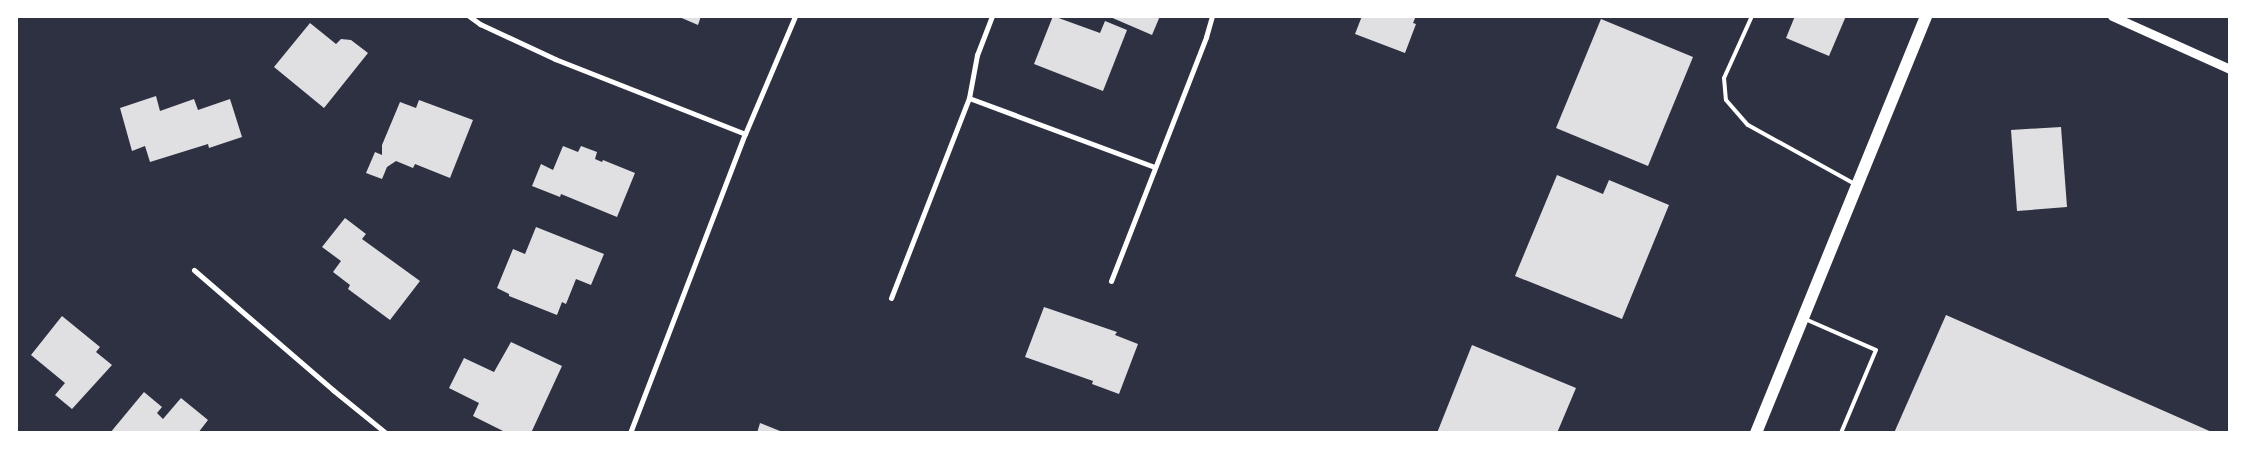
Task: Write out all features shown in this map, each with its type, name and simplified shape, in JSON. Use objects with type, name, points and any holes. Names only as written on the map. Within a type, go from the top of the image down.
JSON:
[{"type":"main road","points":[[1756,433],[1926,16]]},
{"type":"street","points":[[469,16],[480,24],[556,59],[745,134]]},
{"type":"street","points":[[630,433],[745,134],[795,16]]},
{"type":"street","points":[[891,298],[969,98],[977,55],[992,16]]},
{"type":"street","points":[[1111,281],[1206,37],[1212,16]]},
{"type":"street","points":[[2112,16],[2230,69]]},
{"type":"street","points":[[969,98],[1156,167]]},
{"type":"street","points":[[194,270],[333,390],[386,433]]},
{"type":"lane","points":[[1752,16],[1724,78],[1726,100],[1748,125],[1857,186]]},
{"type":"lane","points":[[1803,318],[1876,350],[1841,433]]},
{"type":"building","points":[[677,16],[701,16],[698,25]]},
{"type":"building","points":[[1053,16],[1100,33],[1105,21],[1127,30],[1103,91],[1034,64]]},
{"type":"building","points":[[1108,16],[1160,16],[1152,35]]},
{"type":"building","points":[[1362,16],[1416,16],[1413,23],[1416,24],[1405,53],[1355,34]]},
{"type":"building","points":[[1795,16],[1846,16],[1829,56],[1786,38]]},
{"type":"building","points":[[1601,19],[1693,57],[1648,166],[1556,128]]},
{"type":"building","points":[[310,23],[336,44],[341,39],[351,40],[368,53],[324,108],[274,67]]},
{"type":"building","points":[[156,96],[160,111],[194,99],[198,110],[230,99],[242,137],[209,148],[208,144],[150,162],[145,146],[132,151],[120,108]]},
{"type":"building","points":[[419,100],[473,120],[450,178],[415,164],[413,168],[396,161],[387,167],[382,179],[366,173],[375,152],[382,155],[382,145],[400,102],[416,108]]},
{"type":"building","points":[[2061,127],[2067,207],[2017,211],[2011,130]]},
{"type":"building","points":[[563,146],[578,152],[581,146],[597,152],[595,159],[602,162],[603,160],[635,173],[617,217],[561,194],[560,197],[532,186],[541,164],[553,170]]},
{"type":"building","points":[[1557,175],[1603,194],[1609,180],[1669,205],[1622,319],[1515,276]]},
{"type":"building","points":[[345,218],[366,234],[362,239],[420,281],[390,320],[348,289],[350,285],[333,272],[341,261],[322,247]]},
{"type":"building","points":[[536,227],[604,254],[591,285],[576,279],[566,304],[562,302],[557,315],[509,296],[509,294],[497,288],[513,249],[525,254]]},
{"type":"building","points":[[1044,307],[1117,332],[1115,335],[1138,344],[1119,394],[1092,384],[1093,381],[1025,357]]},
{"type":"building","points":[[1946,315],[2214,433],[1894,433]]},
{"type":"building","points":[[62,316],[100,347],[96,352],[112,365],[72,409],[55,395],[65,383],[31,355]]},
{"type":"building","points":[[511,342],[562,366],[531,433],[507,433],[473,416],[479,403],[449,388],[464,358],[494,372]]},
{"type":"building","points":[[1472,345],[1576,388],[1557,433],[1437,433]]},
{"type":"building","points":[[144,392],[162,407],[157,413],[163,419],[181,398],[208,420],[198,433],[110,433]]},
{"type":"building","points":[[760,423],[785,433],[757,433]]}]
